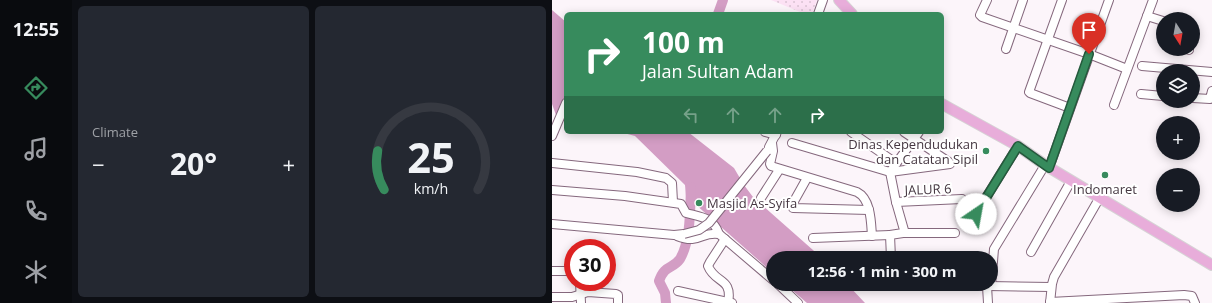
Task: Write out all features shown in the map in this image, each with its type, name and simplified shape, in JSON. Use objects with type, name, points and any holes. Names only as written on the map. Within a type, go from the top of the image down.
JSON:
[{"type":"main road","points":[[839,0],[850,12]]},
{"type":"main road","points":[[944,105],[1018,146],[1071,181],[1212,265]]},
{"type":"street","points":[[819,12],[823,0]]},
{"type":"street","points":[[987,0],[980,15],[982,17],[1089,54],[1127,69]]},
{"type":"street","points":[[1006,49],[1023,0]]},
{"type":"street","points":[[1062,0],[1029,93],[1070,108]]},
{"type":"street","points":[[994,251],[1047,166],[1070,108],[1109,0]]},
{"type":"street","points":[[1114,105],[1153,0]]},
{"type":"street","points":[[1147,16],[1156,19]]},
{"type":"street","points":[[1142,66],[1212,72]]},
{"type":"street","points":[[1200,98],[1210,99],[1212,91]]},
{"type":"street","points":[[1141,94],[1156,95]]},
{"type":"street","points":[[552,136],[564,109]]},
{"type":"street","points":[[684,236],[699,230],[709,223],[767,151],[777,134]]},
{"type":"street","points":[[854,134],[896,163]]},
{"type":"street","points":[[792,143],[890,172],[950,164],[950,162],[907,134]]},
{"type":"street","points":[[903,233],[904,230],[896,202],[890,172],[918,134]]},
{"type":"street","points":[[772,143],[774,150],[770,164],[771,166],[779,170],[859,193],[865,200],[869,210],[872,236]]},
{"type":"street","points":[[969,225],[1018,146]]},
{"type":"street","points":[[552,163],[637,172],[666,178],[672,183],[673,202]]},
{"type":"street","points":[[761,198],[779,170]]},
{"type":"street","points":[[807,178],[793,203],[793,208],[869,210]]},
{"type":"street","points":[[1031,252],[1071,181]]},
{"type":"street","points":[[552,190],[625,196],[681,204],[690,214],[706,218],[712,222],[722,236],[766,274]]},
{"type":"street","points":[[1100,197],[1054,277],[1051,287],[1050,302],[1184,295],[1192,296],[1195,303]]},
{"type":"street","name":"JALUR 6","points":[[896,202],[962,199]]},
{"type":"street","points":[[552,224],[684,236],[691,240],[709,233],[722,236]]},
{"type":"street","points":[[813,238],[955,232]]},
{"type":"street","points":[[890,235],[891,251]]},
{"type":"street","points":[[678,291],[729,303],[730,296],[727,285],[712,273],[708,266],[722,236]]},
{"type":"street","points":[[552,271],[564,271]]},
{"type":"street","points":[[998,286],[1051,287]]},
{"type":"street","points":[[581,291],[581,303]]},
{"type":"street","points":[[785,291],[798,303]]},
{"type":"street","points":[[988,303],[989,291]]},
{"type":"street","points":[[552,297],[572,298],[591,292],[616,294],[618,295],[618,303]]},
{"type":"shaded area","points":[[771,0],[817,0],[813,12],[800,12]]},
{"type":"shaded area","points":[[552,10],[564,20],[564,118],[556,115],[552,104]]},
{"type":"shaded area","points":[[628,134],[691,134],[734,168],[753,197],[814,251],[766,251],[766,267],[686,196],[685,185],[635,136]]},
{"type":"shaded area","points":[[793,291],[854,291],[865,303],[807,303]]},
{"type":"waterway","points":[[719,12],[723,0]]},
{"type":"waterway","points":[[666,303],[665,293],[659,281],[666,269],[674,265],[680,259],[684,251],[688,234],[691,187]]},
{"type":"place","name":"Dinas Kependudukan dan Catatan Sipil","points":[[986,151]]},
{"type":"place","name":"Indomaret","points":[[1105,175]]},
{"type":"place","name":"Masjid As-Syifa","points":[[699,203]]},
{"type":"route","points":[[976,214],[1018,146],[1049,168],[1089,54]]}]
